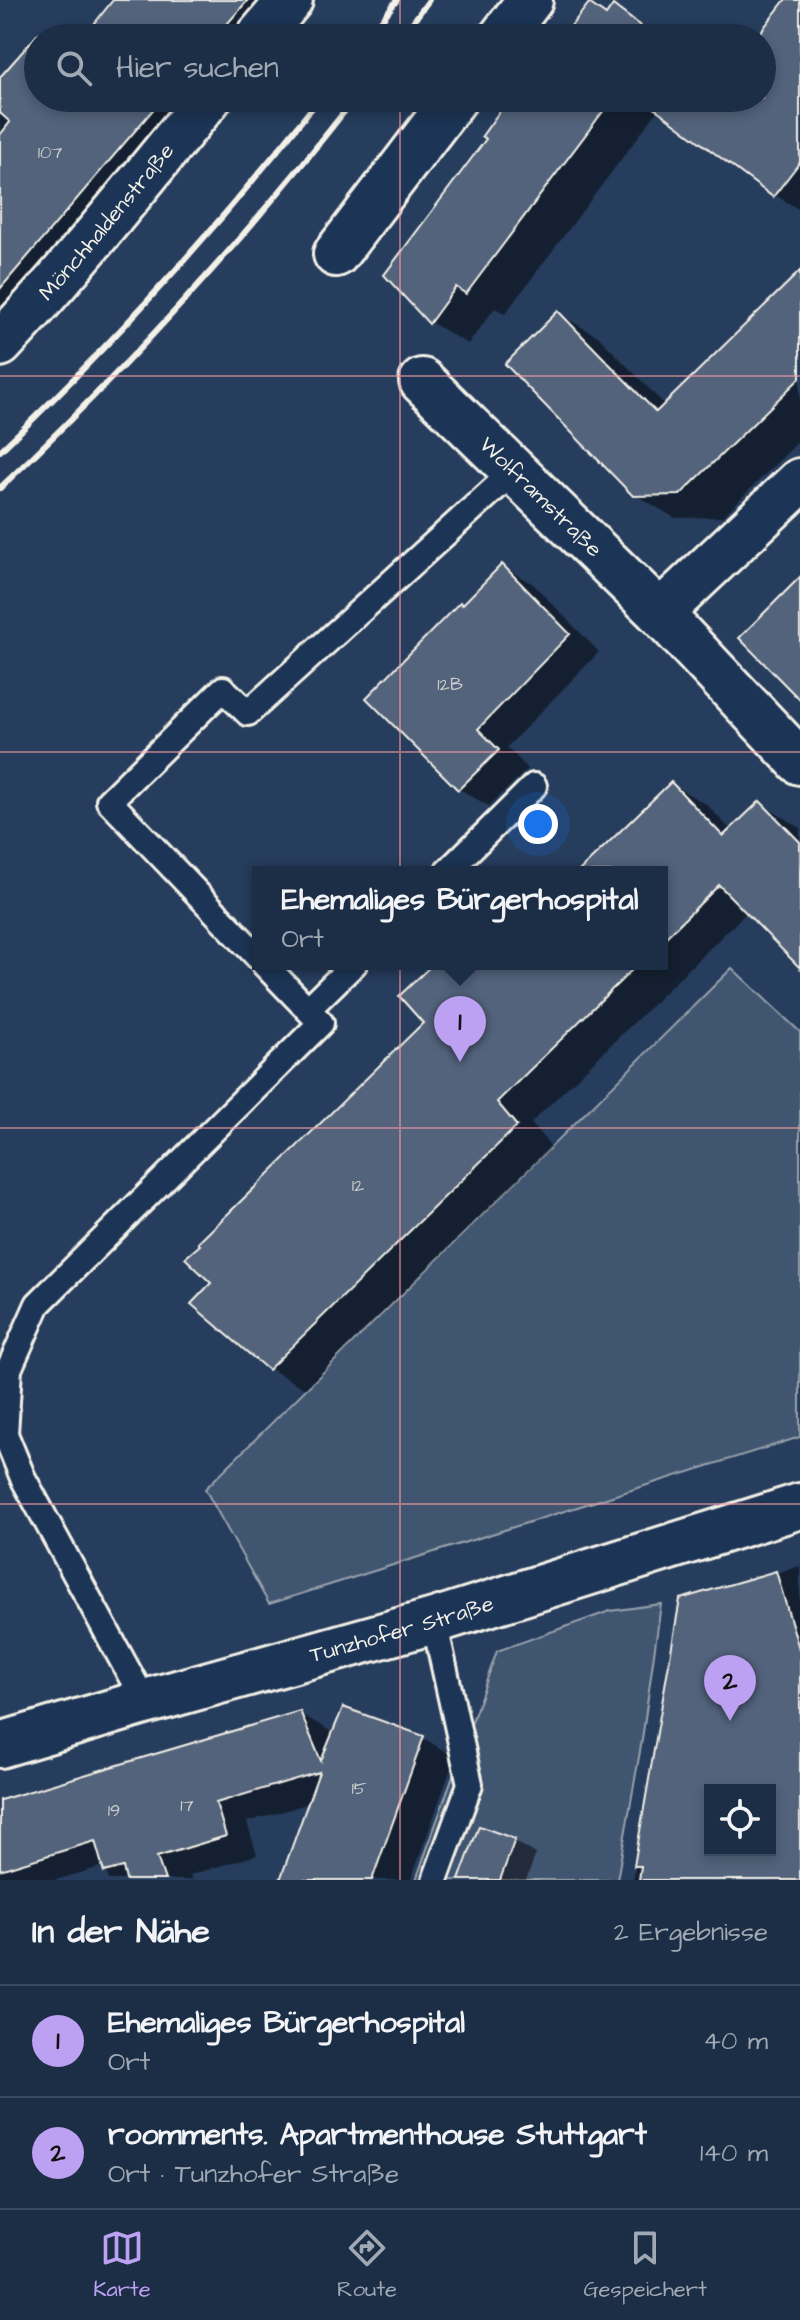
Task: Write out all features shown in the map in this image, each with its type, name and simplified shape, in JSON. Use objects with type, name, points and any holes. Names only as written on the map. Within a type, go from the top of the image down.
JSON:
[{"type":"street","points":[[270,24],[290,0]]},
{"type":"street","points":[[512,24],[530,0]]},
{"type":"street","name":"Mönchhaldenstraße","points":[[0,344],[106,224],[198,112]]},
{"type":"street","points":[[336,254],[444,112]]},
{"type":"street","name":"Wolframstraße","points":[[422,381],[660,613],[800,762]]},
{"type":"street","points":[[660,613],[800,481]]},
{"type":"street","name":"Tunzhofer Straße","points":[[0,1745],[434,1621],[800,1506]]},
{"type":"lane","points":[[252,951],[109,801],[223,689],[248,713],[514,471]]},
{"type":"lane","points":[[453,866],[534,786]]},
{"type":"lane","points":[[145,1702],[12,1480],[5,1434],[9,1369],[38,1304],[321,1023],[270,970]]},
{"type":"lane","points":[[308,1009],[348,970]]},
{"type":"lane","points":[[434,1621],[470,1784],[435,1880]]},
{"type":"shaded area","points":[[732,968],[800,1032],[800,1437],[269,1604],[205,1489]]},
{"type":"shaded area","points":[[661,1604],[642,1740],[617,1880],[416,1880],[497,1651],[610,1611]]},
{"type":"building","points":[[113,0],[248,0],[227,24],[94,24]]},
{"type":"building","points":[[785,0],[800,0],[800,162],[773,197],[660,112],[776,112],[776,24],[767,24]]},
{"type":"building","points":[[589,3],[606,15],[613,5],[638,24],[572,24]]},
{"type":"building","points":[[24,50],[24,112],[151,112],[0,289],[0,135],[10,122],[0,113],[0,77]]},
{"type":"building","points":[[499,112],[602,112],[466,294],[456,287],[429,324],[384,275],[486,139],[482,136]]},
{"type":"building","points":[[800,271],[800,378],[680,495],[633,496],[505,364],[558,311],[656,412]]},
{"type":"building","points":[[502,564],[570,634],[478,729],[499,750],[458,790],[366,698],[460,602],[462,605]]},
{"type":"building","points":[[800,577],[800,700],[739,638]]},
{"type":"building","points":[[671,782],[723,836],[760,801],[800,842],[800,968],[719,885],[668,935],[668,866],[584,866]]},
{"type":"building","points":[[427,970],[632,970],[497,1102],[517,1126],[268,1370],[191,1304],[211,1283],[185,1258],[423,1023],[399,996]]},
{"type":"building","points":[[776,1571],[800,1652],[800,1880],[639,1880],[641,1866],[634,1866],[680,1599]]},
{"type":"building","points":[[343,1707],[424,1736],[372,1880],[280,1880],[319,1772],[216,1803],[226,1836],[157,1857],[165,1880],[126,1880],[123,1867],[104,1872],[95,1841],[0,1870],[0,1800],[300,1711],[321,1761]]},
{"type":"building","points":[[479,1826],[515,1839],[500,1880],[459,1880]]},
{"type":"railway","points":[[379,24],[397,0]]},
{"type":"railway","points":[[411,24],[429,0]]},
{"type":"railway","points":[[0,451],[85,367],[166,280],[309,112]]},
{"type":"railway","points":[[0,488],[94,396],[185,300],[272,201],[344,112]]},
{"type":"place","name":"Ehemaliges Bürgerhospital","points":[[460,1062]]},
{"type":"place","name":"roomments. Apartmenthouse Stuttgart","points":[[730,1721]]}]
